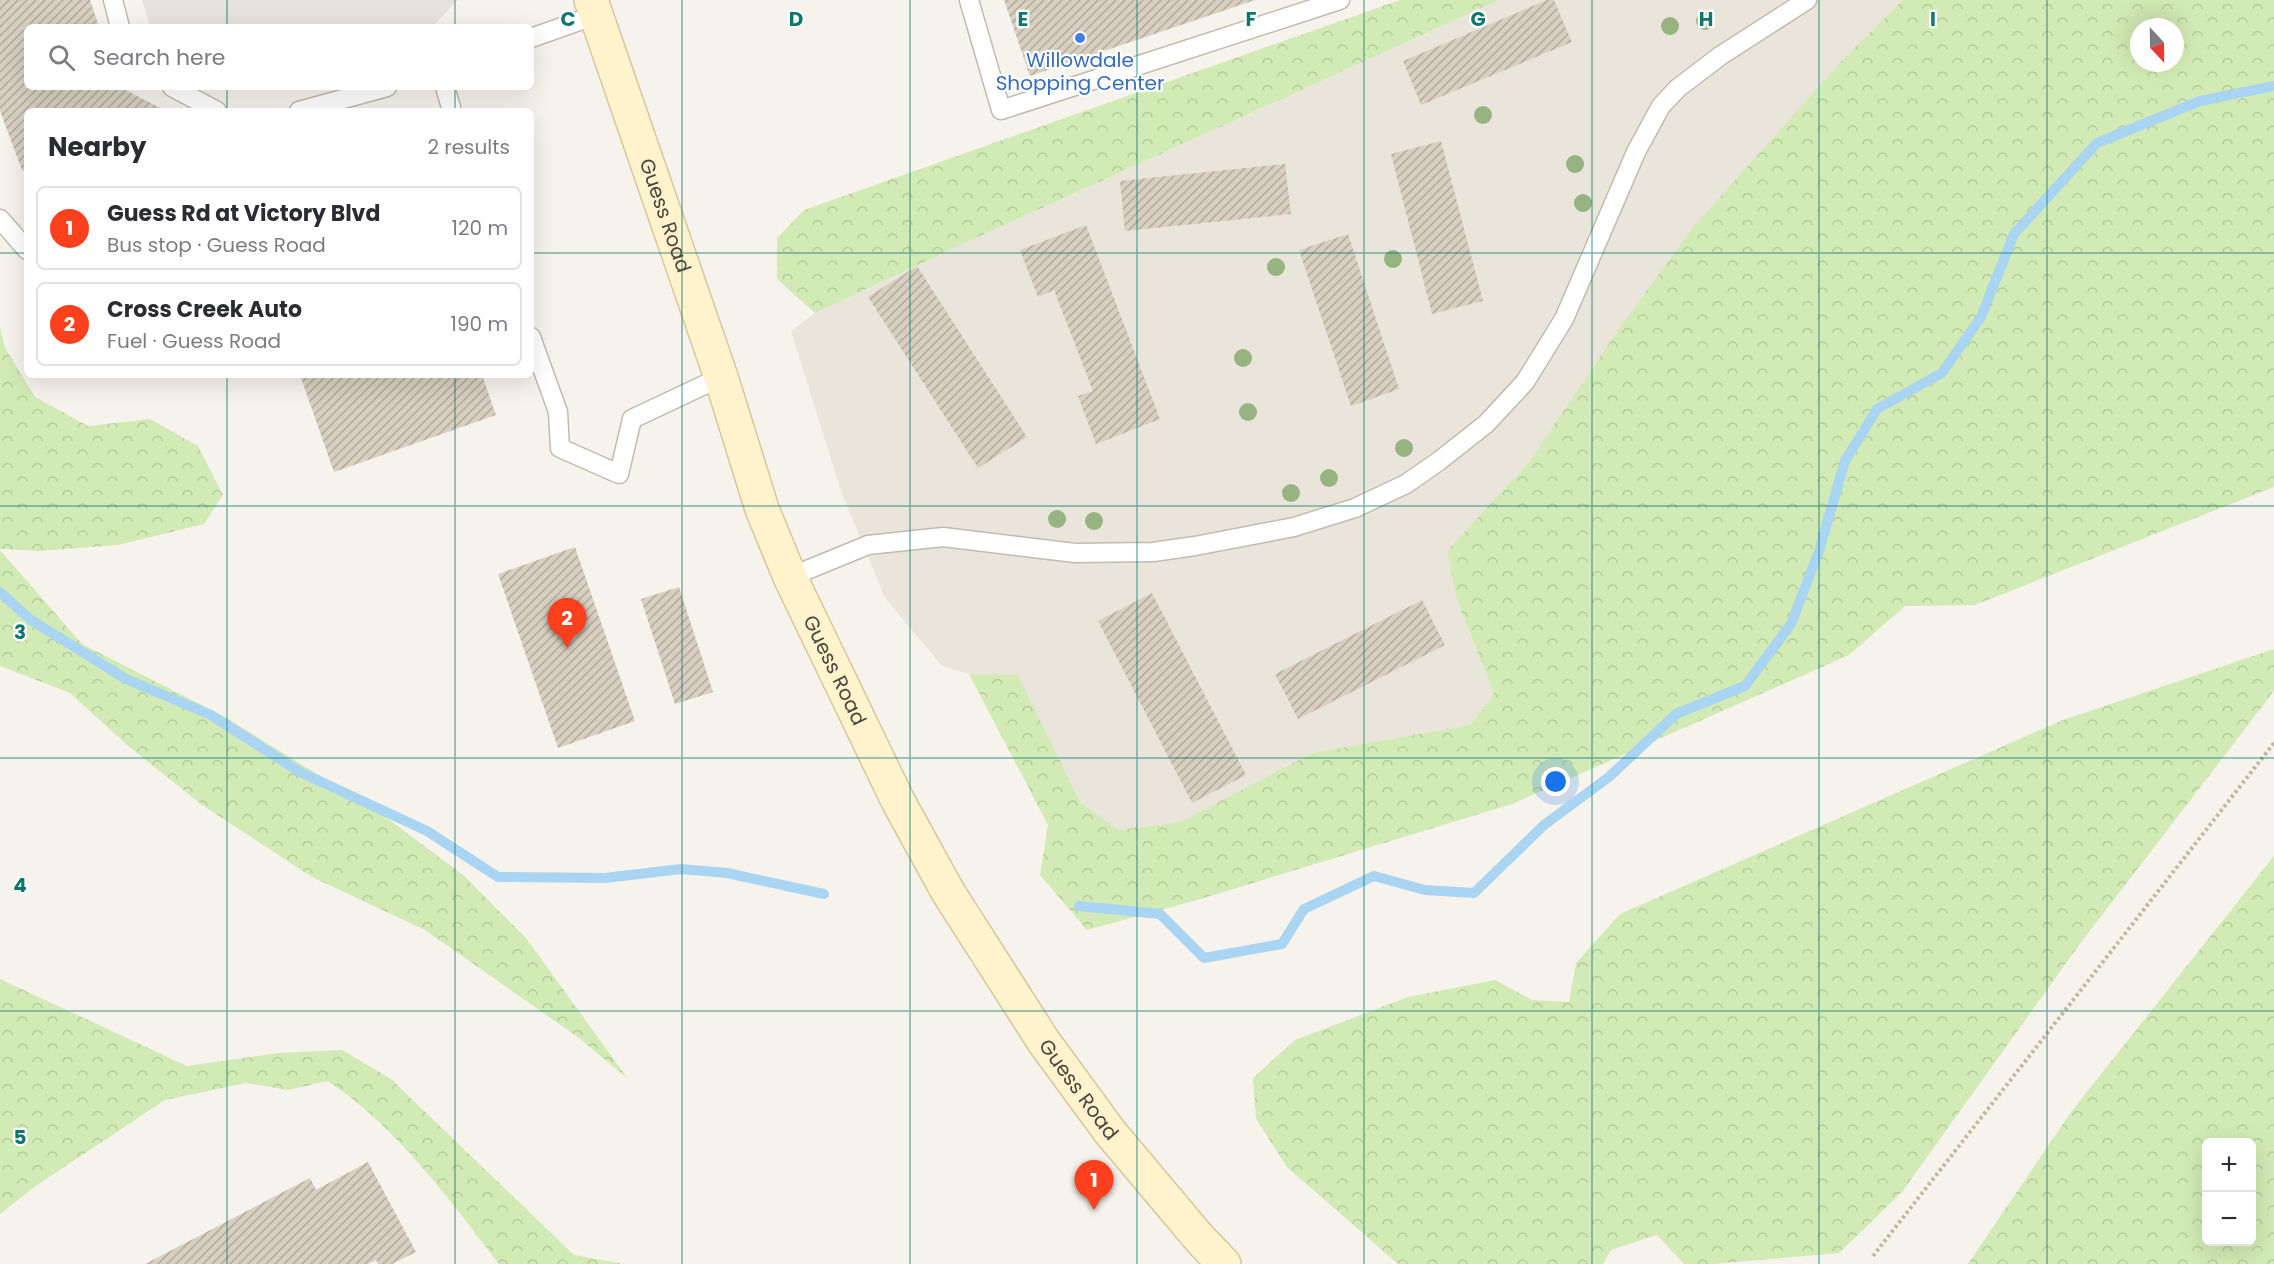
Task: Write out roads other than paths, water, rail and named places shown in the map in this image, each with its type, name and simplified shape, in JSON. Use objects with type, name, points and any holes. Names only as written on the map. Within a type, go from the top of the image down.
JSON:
[{"type":"main road","name":"Guess Road","points":[[594,7],[721,377],[762,509],[790,577],[898,801],[954,902],[1044,1042],[1110,1132],[1200,1239],[1224,1264]]},
{"type":"lane","points":[[112,0],[119,24]]},
{"type":"lane","points":[[969,0],[1001,110],[1340,0]]},
{"type":"lane","points":[[790,577],[868,545],[943,537],[1075,553],[1153,552],[1195,546],[1294,527],[1355,508],[1406,484],[1486,423],[1525,382],[1564,319],[1636,152],[1661,106],[1678,88],[1720,56],[1807,0]]},
{"type":"lane","points":[[534,37],[594,7]]},
{"type":"lane","points":[[178,90],[211,108]]},
{"type":"lane","points":[[310,108],[376,90]]},
{"type":"lane","points":[[446,90],[451,108]]},
{"type":"lane","points":[[0,219],[24,247]]},
{"type":"lane","points":[[534,345],[558,412],[560,448],[619,474],[632,419],[721,377]]},
{"type":"waterway","points":[[1079,906],[1160,914],[1204,958],[1282,944],[1304,909],[1374,876],[1425,890],[1474,893],[1544,825],[1609,777],[1676,714],[1745,686],[1791,624],[1819,551],[1845,461],[1877,409],[1942,373],[1981,317],[2014,234],[2097,143],[2200,101],[2274,86]]},
{"type":"waterway","points":[[0,592],[31,620],[126,679],[211,715],[300,772],[427,831],[498,877],[605,878],[681,869],[727,873],[824,894]]},
{"type":"place","name":"Willowdale Shopping Center","points":[[1080,38]]},
{"type":"place","name":"Cross Creek Auto","points":[[567,648]]},
{"type":"place","name":"Guess Rd at Victory Blvd","points":[[1094,1210]]}]
